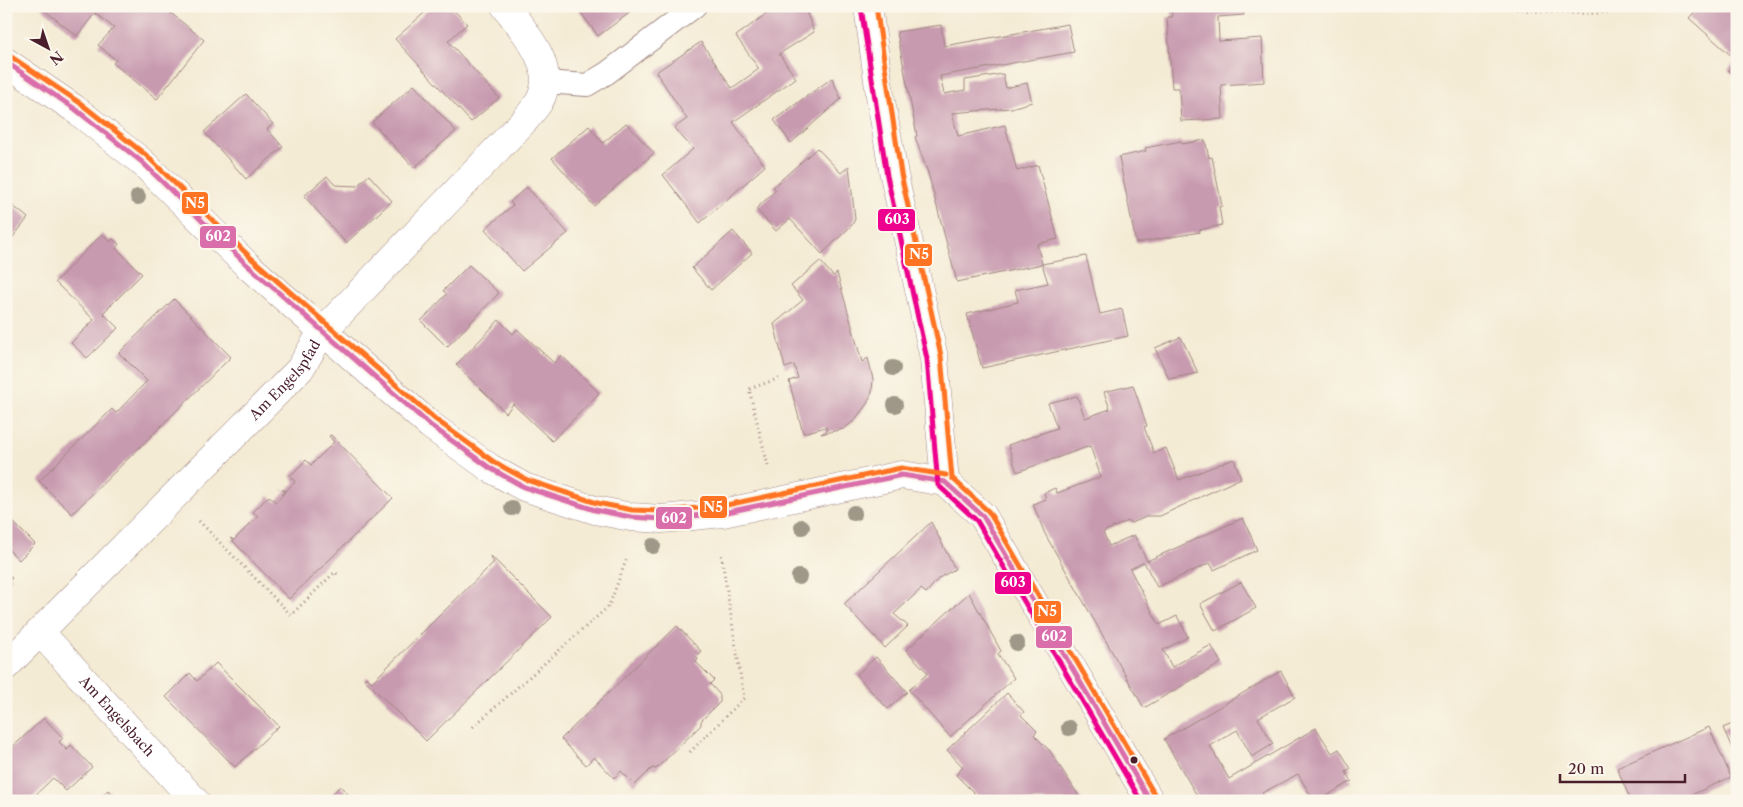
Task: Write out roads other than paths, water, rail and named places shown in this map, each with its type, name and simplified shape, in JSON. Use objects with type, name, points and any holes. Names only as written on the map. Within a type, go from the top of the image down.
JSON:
[{"type":"street","points":[[505,6],[527,35],[542,61],[545,82]]},
{"type":"street","points":[[868,6],[880,95],[894,175],[934,358],[944,482]]},
{"type":"street","points":[[6,62],[75,108],[142,162],[246,264],[430,425],[484,464],[524,487],[594,510],[631,517],[662,519],[695,517],[902,475],[944,482],[983,516],[1150,801]]},
{"type":"street","name":"Am Engelspfad","points":[[6,666],[173,495],[300,369],[322,332],[525,120],[540,100],[545,82]]},
{"type":"street","name":"Am Engelsbach","points":[[40,632],[195,801]]},
{"type":"lane","points":[[545,82],[587,85],[607,73],[695,6]]}]
